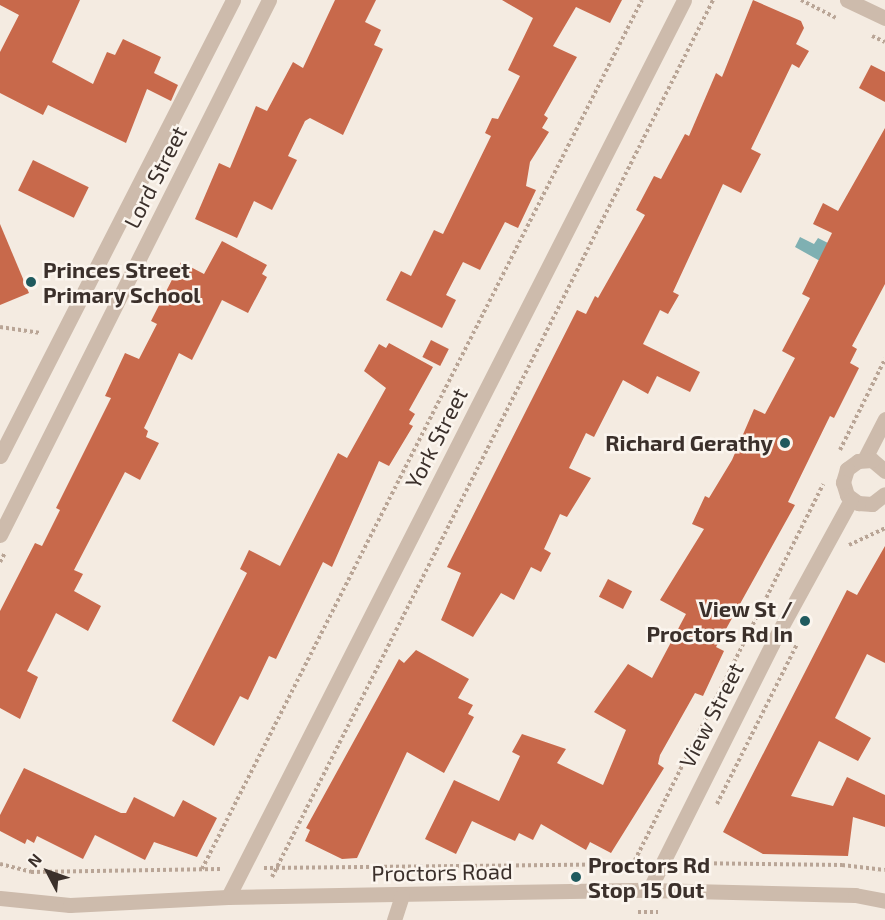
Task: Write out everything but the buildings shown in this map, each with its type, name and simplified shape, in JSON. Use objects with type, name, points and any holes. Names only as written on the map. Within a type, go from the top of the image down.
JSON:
[{"type":"street","name":"Lord Street","points":[[0,456],[233,0]]},
{"type":"street","name":"Lord Street","points":[[0,535],[269,0]]},
{"type":"street","name":"York Street","points":[[228,897],[684,0]]},
{"type":"street","points":[[848,0],[885,18]]},
{"type":"street","points":[[885,419],[864,460],[852,464],[844,476],[844,489],[851,500],[872,504],[885,494]]},
{"type":"street","points":[[864,460],[885,471]]},
{"type":"street","name":"View Street","points":[[649,890],[772,644],[851,500]]},
{"type":"street","name":"Proctors Road","points":[[0,898],[70,905],[228,897],[674,890],[855,895],[885,901]]},
{"type":"street","points":[[394,920],[402,896]]},
{"type":"path","points":[[202,869],[642,0]]},
{"type":"path","points":[[264,897],[276,868],[714,0]]},
{"type":"path","points":[[0,327],[45,333]]},
{"type":"path","points":[[838,454],[885,359]]},
{"type":"path","points":[[619,890],[827,475]]},
{"type":"path","points":[[842,556],[847,546],[885,528]]},
{"type":"path","points":[[713,812],[801,637]]},
{"type":"path","points":[[674,890],[692,853]]},
{"type":"path","points":[[0,864],[31,872],[663,863],[852,865],[885,870]]},
{"type":"path","points":[[634,912],[669,912]]},
{"type":"water","points":[[800,237],[814,244],[818,238],[830,244],[820,261],[795,247]]},
{"type":"place","name":"Princes Street Primary School","points":[[31,282]]},
{"type":"place","name":"Richard Gerathy","points":[[785,443]]},
{"type":"place","name":"View St / Proctors Rd In","points":[[805,621]]},
{"type":"place","name":"Proctors Rd Stop 15 Out","points":[[576,877]]}]
